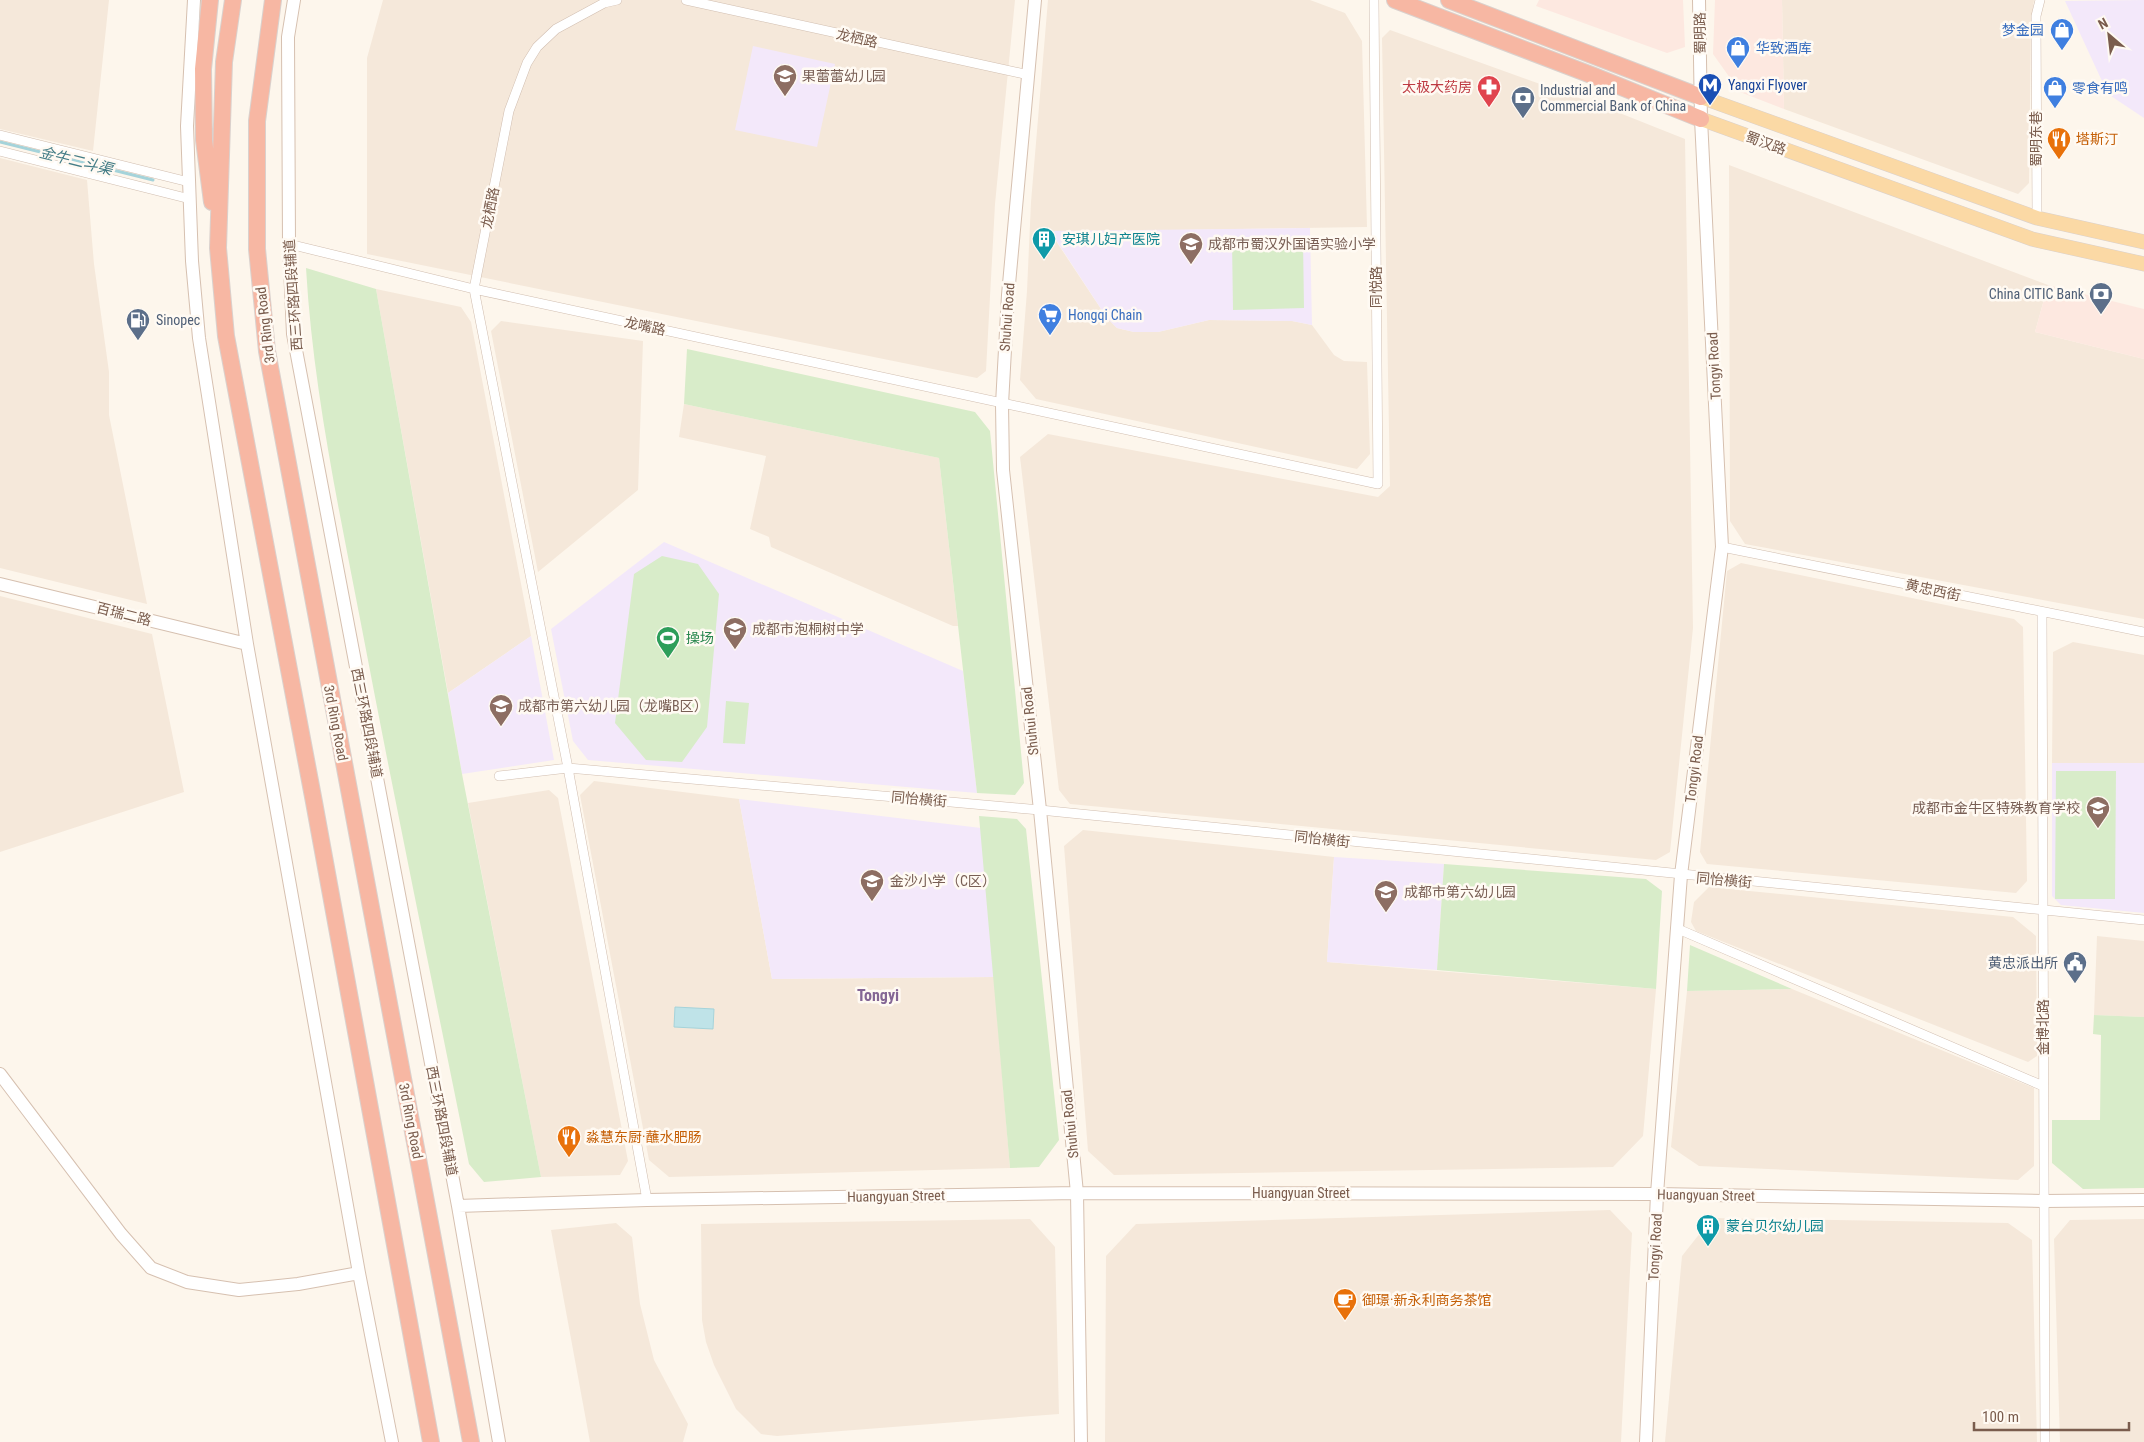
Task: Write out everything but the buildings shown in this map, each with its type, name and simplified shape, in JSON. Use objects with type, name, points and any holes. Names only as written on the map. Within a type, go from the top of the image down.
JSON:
[{"type":"highway","points":[[210,0],[203,69],[204,140],[218,248],[226,336],[432,1442]]},
{"type":"highway","points":[[218,248],[224,62],[233,0]]},
{"type":"highway","name":"3rd Ring Road","points":[[273,0],[257,120],[257,249],[267,351],[471,1442]]},
{"type":"highway","name":"蜀汉路","points":[[1395,0],[1702,119]]},
{"type":"highway","name":"蜀汉路","points":[[1449,0],[1701,97]]},
{"type":"main road","name":"蜀汉路","points":[[1701,97],[2036,218],[2144,242]]},
{"type":"main road","name":"蜀汉路","points":[[1702,119],[2032,239],[2144,264]]},
{"type":"street","points":[[194,0],[187,126],[192,261],[199,338],[247,644],[359,1273],[392,1442]]},
{"type":"street","name":"西三环路四段辅道","points":[[294,0],[288,37],[289,244],[294,334],[458,1206],[500,1442]]},
{"type":"street","name":"龙栖路","points":[[474,289],[509,111],[526,64],[537,47],[556,29],[597,7],[617,0]]},
{"type":"street","name":"龙栖路","points":[[686,0],[1028,75]]},
{"type":"street","name":"Shuhui Road","points":[[1035,0],[1008,295],[1002,404],[1003,470],[1040,810],[1077,1193],[1081,1442]]},
{"type":"street","name":"同悦路","points":[[1374,0],[1378,484]]},
{"type":"street","name":"蜀明路","points":[[1699,0],[1701,97]]},
{"type":"street","name":"蜀明东巷","points":[[2036,218],[2036,16],[2040,0]]},
{"type":"street","name":"Tongyi Road","points":[[1646,1442],[1657,1194],[1681,875],[1722,547],[1701,97]]},
{"type":"street","points":[[0,135],[189,182]]},
{"type":"street","points":[[0,151],[190,199]]},
{"type":"street","name":"龙嘴路","points":[[289,244],[474,289],[1378,484]]},
{"type":"street","points":[[474,289],[568,768],[647,1200]]},
{"type":"street","name":"黄忠西街","points":[[1722,547],[2144,632]]},
{"type":"street","name":"百瑞二路","points":[[0,584],[247,644]]},
{"type":"street","name":"金博北路","points":[[2042,612],[2046,1442]]},
{"type":"street","name":"同怡横街","points":[[499,776],[568,768],[1040,810],[2144,920]]},
{"type":"street","points":[[1678,929],[2044,1086]]},
{"type":"street","points":[[0,1074],[121,1234],[151,1268],[187,1282],[239,1290],[298,1284],[359,1273]]},
{"type":"street","name":"Huangyuan Street","points":[[458,1206],[647,1200],[1077,1193],[1657,1194],[2044,1202],[2144,1200]]},
{"type":"shaded area","points":[[0,0],[109,0],[93,151],[0,129]]},
{"type":"shaded area","points":[[383,0],[1015,0],[995,204],[986,371],[977,378],[367,254],[367,58]]},
{"type":"shaded area","points":[[1048,0],[1310,0],[1345,13],[1362,41],[1367,227],[1050,232],[1107,318],[1117,328],[1134,332],[1158,332],[1209,320],[1292,321],[1312,325],[1334,355],[1344,361],[1367,362],[1370,454],[1357,469],[1036,399],[1020,380],[1031,202]]},
{"type":"shaded area","points":[[1539,0],[1683,0],[1685,47],[1667,53],[1536,6]]},
{"type":"shaded area","points":[[1715,0],[1782,0],[1784,109],[1740,92],[1713,54]]},
{"type":"shaded area","points":[[1782,0],[2034,0],[2031,21],[2029,183],[2018,194],[1784,109]]},
{"type":"shaded area","points":[[2144,0],[2144,118],[2108,94],[2065,1]]},
{"type":"shaded area","points":[[1390,30],[1607,108],[1685,139],[1693,628],[1670,852],[1656,860],[1070,804],[1059,790],[1020,457],[1048,434],[1378,497],[1390,486],[1382,38]]},
{"type":"shaded area","name":"果蕾蕾幼儿园","points":[[753,46],[835,64],[817,147],[735,130]]},
{"type":"shaded area","points":[[0,158],[87,180],[94,264],[109,372],[109,415],[147,604],[0,568]]},
{"type":"shaded area","points":[[1729,165],[2048,285],[2035,332],[2144,359],[2144,619],[1745,544],[1730,521]]},
{"type":"shaded area","name":"成都市蜀汉外国语实验小学","points":[[1310,228],[1312,325],[1292,321],[1209,320],[1158,332],[1134,332],[1117,328],[1107,318],[1050,231]]},
{"type":"shaded area","points":[[2048,285],[2144,309],[2144,359],[2035,332]]},
{"type":"shaded area","points":[[376,289],[461,307],[471,322],[531,636],[448,693]]},
{"type":"shaded area","points":[[501,321],[643,341],[638,490],[538,572],[491,331]]},
{"type":"shaded area","points":[[684,404],[939,458],[958,626],[953,626],[771,547],[769,537],[750,529],[766,456],[679,437]]},
{"type":"shaded area","name":"成都市泡桐树中学","points":[[664,542],[963,671],[977,793],[588,760],[573,741],[551,629]]},
{"type":"shaded area","points":[[1741,563],[2014,619],[2023,627],[2027,881],[2016,893],[1707,864],[1700,852],[1727,571]]},
{"type":"shaded area","points":[[0,596],[152,634],[184,792],[0,852]]},
{"type":"shaded area","name":"成都市第六幼儿园（龙嘴B区）","points":[[531,636],[554,760],[462,774],[448,693]]},
{"type":"shaded area","points":[[2073,642],[2144,655],[2144,763],[2052,763],[2053,652]]},
{"type":"shaded area","name":"成都市金牛区特殊教育学校","points":[[2052,763],[2144,763],[2144,913],[2061,905],[2052,896]]},
{"type":"shaded area","points":[[594,781],[739,799],[772,979],[994,977],[1010,1168],[669,1177],[649,1160],[580,795]]},
{"type":"shaded area","points":[[549,790],[558,798],[628,1161],[620,1175],[541,1177],[468,803]]},
{"type":"shaded area","name":"金沙小学（C区）","points":[[739,799],[981,828],[994,977],[772,979]]},
{"type":"shaded area","points":[[1083,830],[1334,857],[1327,962],[1656,989],[1643,1136],[1613,1167],[1114,1175],[1088,1151],[1064,846]]},
{"type":"shaded area","name":"成都市第六幼儿园","points":[[1334,857],[1444,864],[1437,970],[1327,962]]},
{"type":"shaded area","points":[[1709,887],[2013,917],[2036,936],[2037,1056],[2028,1062],[1696,931],[1691,922],[1694,902]]},
{"type":"shaded area","points":[[2097,936],[2144,941],[2144,1017],[2094,1015]]},
{"type":"shaded area","points":[[1792,989],[2034,1088],[2034,1166],[2018,1180],[1699,1166],[1671,1147],[1687,991]]},
{"type":"shaded area","points":[[1610,1210],[1632,1233],[1621,1442],[1105,1442],[1106,1256],[1136,1224]]},
{"type":"shaded area","points":[[1712,1218],[2008,1223],[2032,1240],[2037,1442],[1665,1442],[1682,1256]]},
{"type":"shaded area","points":[[1030,1219],[1055,1247],[1059,1414],[777,1436],[761,1434],[736,1409],[714,1365],[706,1342],[702,1320],[701,1224]]},
{"type":"shaded area","points":[[2144,1219],[2144,1442],[2060,1442],[2054,1239],[2070,1220]]},
{"type":"shaded area","points":[[616,1223],[632,1237],[640,1304],[654,1360],[688,1424],[683,1442],[590,1442],[551,1230]]},
{"type":"green space","points":[[1303,240],[1304,308],[1233,310],[1232,241]]},
{"type":"green space","points":[[306,268],[376,289],[462,774],[541,1177],[484,1182],[469,1164],[336,494],[314,359]]},
{"type":"green space","points":[[687,349],[975,412],[990,431],[1024,783],[1015,795],[977,793],[939,458],[684,404]]},
{"type":"green space","name":"操场","points":[[662,556],[698,564],[719,594],[707,727],[682,762],[646,760],[615,723],[634,574]]},
{"type":"green space","points":[[726,701],[749,703],[745,744],[723,743]]},
{"type":"green space","points":[[2056,771],[2116,771],[2115,899],[2055,899]]},
{"type":"green space","points":[[979,816],[1017,819],[1026,829],[1059,1140],[1039,1167],[1010,1168]]},
{"type":"green space","points":[[1444,864],[1646,879],[1662,891],[1656,989],[1437,970]]},
{"type":"green space","points":[[1690,945],[1792,989],[1687,991]]},
{"type":"green space","points":[[2094,1015],[2144,1017],[2144,1188],[2083,1189],[2052,1163],[2052,1120],[2100,1120],[2101,1035],[2093,1034]]},
{"type":"water","points":[[675,1007],[714,1009],[713,1029],[674,1027]]},
{"type":"waterway","name":"金牛二斗渠","points":[[0,142],[153,180]]},
{"type":"place","name":"梦金园","points":[[2062,51]]},
{"type":"place","name":"华致酒库","points":[[1738,69]]},
{"type":"place","name":"果蕾蕾幼儿园","points":[[785,97]]},
{"type":"place","name":"Yangxi Flyover","points":[[1710,106]]},
{"type":"place","name":"太极大药房","points":[[1489,108]]},
{"type":"place","name":"零食有鸣","points":[[2055,109]]},
{"type":"place","name":"Industrial and Commercial Bank of China","points":[[1523,119]]},
{"type":"place","name":"塔斯汀","points":[[2059,160]]},
{"type":"place","name":"安琪儿妇产医院","points":[[1044,260]]},
{"type":"place","name":"成都市蜀汉外国语实验小学","points":[[1191,265]]},
{"type":"place","name":"China CITIC Bank","points":[[2101,315]]},
{"type":"place","name":"Hongqi Chain","points":[[1050,336]]},
{"type":"place","name":"Sinopec","points":[[138,341]]},
{"type":"place","name":"成都市泡桐树中学","points":[[735,650]]},
{"type":"place","name":"操场","points":[[668,659]]},
{"type":"place","name":"成都市第六幼儿园（龙嘴B区）","points":[[501,727]]},
{"type":"place","name":"成都市金牛区特殊教育学校","points":[[2098,829]]},
{"type":"place","name":"金沙小学（C区）","points":[[872,902]]},
{"type":"place","name":"成都市第六幼儿园","points":[[1386,913]]},
{"type":"place","name":"黄忠派出所","points":[[2075,984]]},
{"type":"place","name":"淼慧东厨·蘸水肥肠","points":[[569,1158]]},
{"type":"place","name":"蒙台贝尔幼儿园","points":[[1708,1247]]},
{"type":"place","name":"御璟·新永利商务茶馆","points":[[1345,1321]]},
{"type":"district","name":"Tongyi","points":[[878,995]]}]
